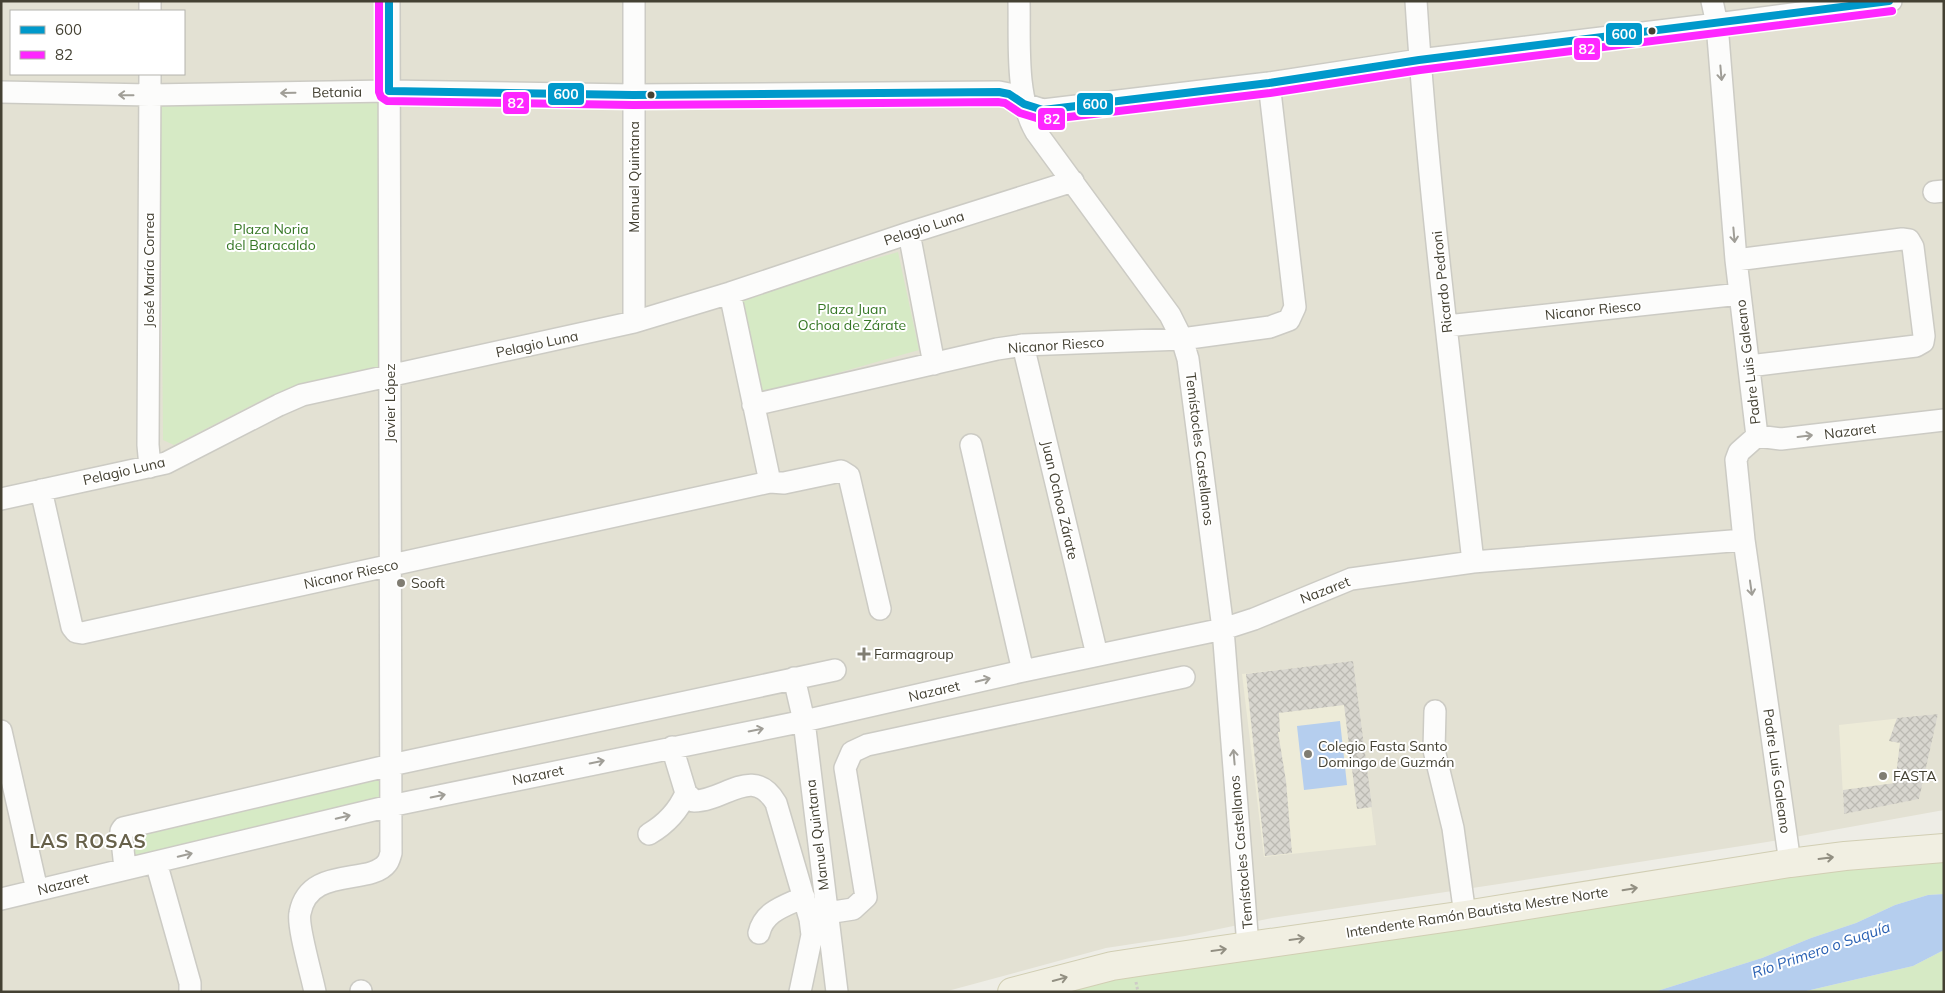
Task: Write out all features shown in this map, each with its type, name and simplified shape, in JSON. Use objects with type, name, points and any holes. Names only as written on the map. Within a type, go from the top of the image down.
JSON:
[{"type":"main road","name":"Intendente Ramón Bautista Mestre Norte","points":[[1012,992],[1112,966],[1465,915],[1790,863],[1845,856],[1944,848]]},
{"type":"street","name":"Javier López","points":[[315,992],[300,920],[303,904],[308,896],[332,880],[380,870],[388,863],[391,853],[389,1]]},
{"type":"street","name":"Manuel Quintana","points":[[634,1],[634,322]]},
{"type":"street","name":"Temístocles Castellanos","points":[[1019,1],[1024,104],[1027,116],[1036,132],[1170,315],[1182,339],[1188,359],[1223,629],[1248,946]]},
{"type":"street","name":"Ricardo Pedroni","points":[[1416,1],[1419,60],[1446,326],[1473,562]]},
{"type":"street","name":"Padre Luis Galeano","points":[[1712,1],[1717,24],[1736,260],[1757,436],[1740,452],[1736,460],[1744,540],[1790,863]]},
{"type":"street","name":"Betania","points":[[1,92],[150,95],[389,91],[634,95],[999,92],[1009,94],[1024,104],[1043,110],[1269,83],[1419,60],[1891,1]]},
{"type":"street","name":"José María Correa","points":[[150,75],[148,445],[150,467]]},
{"type":"street","name":"Nicanor Riesco","points":[[753,405],[1023,344],[1182,339],[1280,324],[1289,320],[1295,307],[1269,83]]},
{"type":"street","name":"Pelagio Luna","points":[[1,499],[150,467],[180,457],[279,405],[302,395],[634,322],[730,293],[909,232],[1073,181]]},
{"type":"street","points":[[909,232],[934,364]]},
{"type":"street","points":[[1736,260],[1902,239],[1909,240],[1913,247],[1924,336],[1923,342],[1916,346],[1749,366]]},
{"type":"street","points":[[730,293],[770,482]]},
{"type":"street","name":"Nicanor Riesco","points":[[1446,326],[1740,294]]},
{"type":"street","name":"Juan Ochoa Zárate","points":[[1023,344],[1097,655]]},
{"type":"street","name":"Nazaret","points":[[1757,436],[1780,439],[1944,420]]},
{"type":"street","points":[[971,445],[1023,671]]},
{"type":"street","name":"Nicanor Riesco","points":[[41,490],[72,628],[76,632],[82,633],[770,482],[784,483],[841,471],[846,472],[849,476],[880,609]]},
{"type":"street","name":"Nazaret","points":[[1,899],[390,806],[804,721],[1023,671],[1223,629],[1254,619],[1351,579],[1473,562],[1744,540]]},
{"type":"street","points":[[125,868],[121,832],[123,828],[391,765],[835,670]]},
{"type":"street","points":[[827,913],[853,908],[866,897],[844,768],[852,752],[867,745],[1184,677]]},
{"type":"street","name":"Manuel Quintana","points":[[794,678],[804,721],[836,992]]},
{"type":"street","points":[[1435,710],[1434,750],[1453,828],[1465,915]]},
{"type":"street","points":[[1,731],[37,890]]},
{"type":"street","points":[[672,747],[686,793],[694,801],[709,799],[749,784],[766,791],[776,803],[804,897],[812,934],[800,992]]},
{"type":"street","points":[[648,834],[671,818],[680,807],[686,793]]},
{"type":"street","points":[[156,862],[190,984],[190,992]]},
{"type":"street","points":[[759,933],[764,910],[804,897]]},
{"type":"shaded area","points":[[1,1],[1944,1],[1944,810],[1767,842],[1272,918],[1185,936],[1106,948],[944,992],[1,992]]},
{"type":"shaded area","name":"Colegio Fasta Santo Domingo de Guzmán","points":[[1353,661],[1376,845],[1264,857],[1242,674]]},
{"type":"shaded area","name":"FASTA","points":[[1938,714],[1919,799],[1844,814],[1839,725]]},
{"type":"green space","name":"Plaza Noria del Baracaldo","points":[[381,103],[380,369],[307,384],[260,401],[174,445],[163,440],[160,105]]},
{"type":"green space","name":"Plaza Juan Ochoa de Zárate","points":[[898,252],[919,350],[759,395],[739,298]]},
{"type":"green space","points":[[382,776],[383,799],[130,859],[131,831]]},
{"type":"green space","points":[[1944,848],[1944,894],[1928,895],[1895,905],[1856,923],[1811,938],[1762,958],[1654,992],[1012,992]]},
{"type":"green space","points":[[1944,950],[1944,992],[1802,992],[1913,966]]},
{"type":"water","points":[[1340,721],[1347,785],[1304,790],[1297,726]]},
{"type":"water","name":"Río Primero o Suquía","points":[[1944,894],[1944,950],[1913,966],[1802,992],[1654,992],[1762,958],[1811,938],[1856,923],[1895,905],[1928,895]]},
{"type":"building","points":[[1353,661],[1372,807],[1357,809],[1344,705],[1279,713],[1280,732],[1278,732],[1286,781],[1292,853],[1265,856],[1246,674]]},
{"type":"building","name":"FASTA","points":[[1938,714],[1919,799],[1844,814],[1843,790],[1895,783],[1900,743],[1889,741],[1897,718]]},
{"type":"transit line","name":"82","points":[[379,1],[379,92],[381,97],[387,101],[633,105],[998,102],[1005,103],[1020,113],[1043,120],[1270,93],[1420,70],[1892,11]]},
{"type":"transit line","name":"600","points":[[389,1],[389,91],[633,95],[999,92],[1009,94],[1024,104],[1043,110],[1269,83],[1419,60],[1889,1]]},
{"type":"place","name":"Sooft","points":[[401,583]]},
{"type":"place","name":"Farmagroup","points":[[864,654]]},
{"type":"place","name":"Colegio Fasta Santo Domingo de Guzmán","points":[[1308,754]]},
{"type":"place","name":"FASTA","points":[[1883,776]]},
{"type":"district","name":"LAS ROSAS","points":[[88,841]]}]
